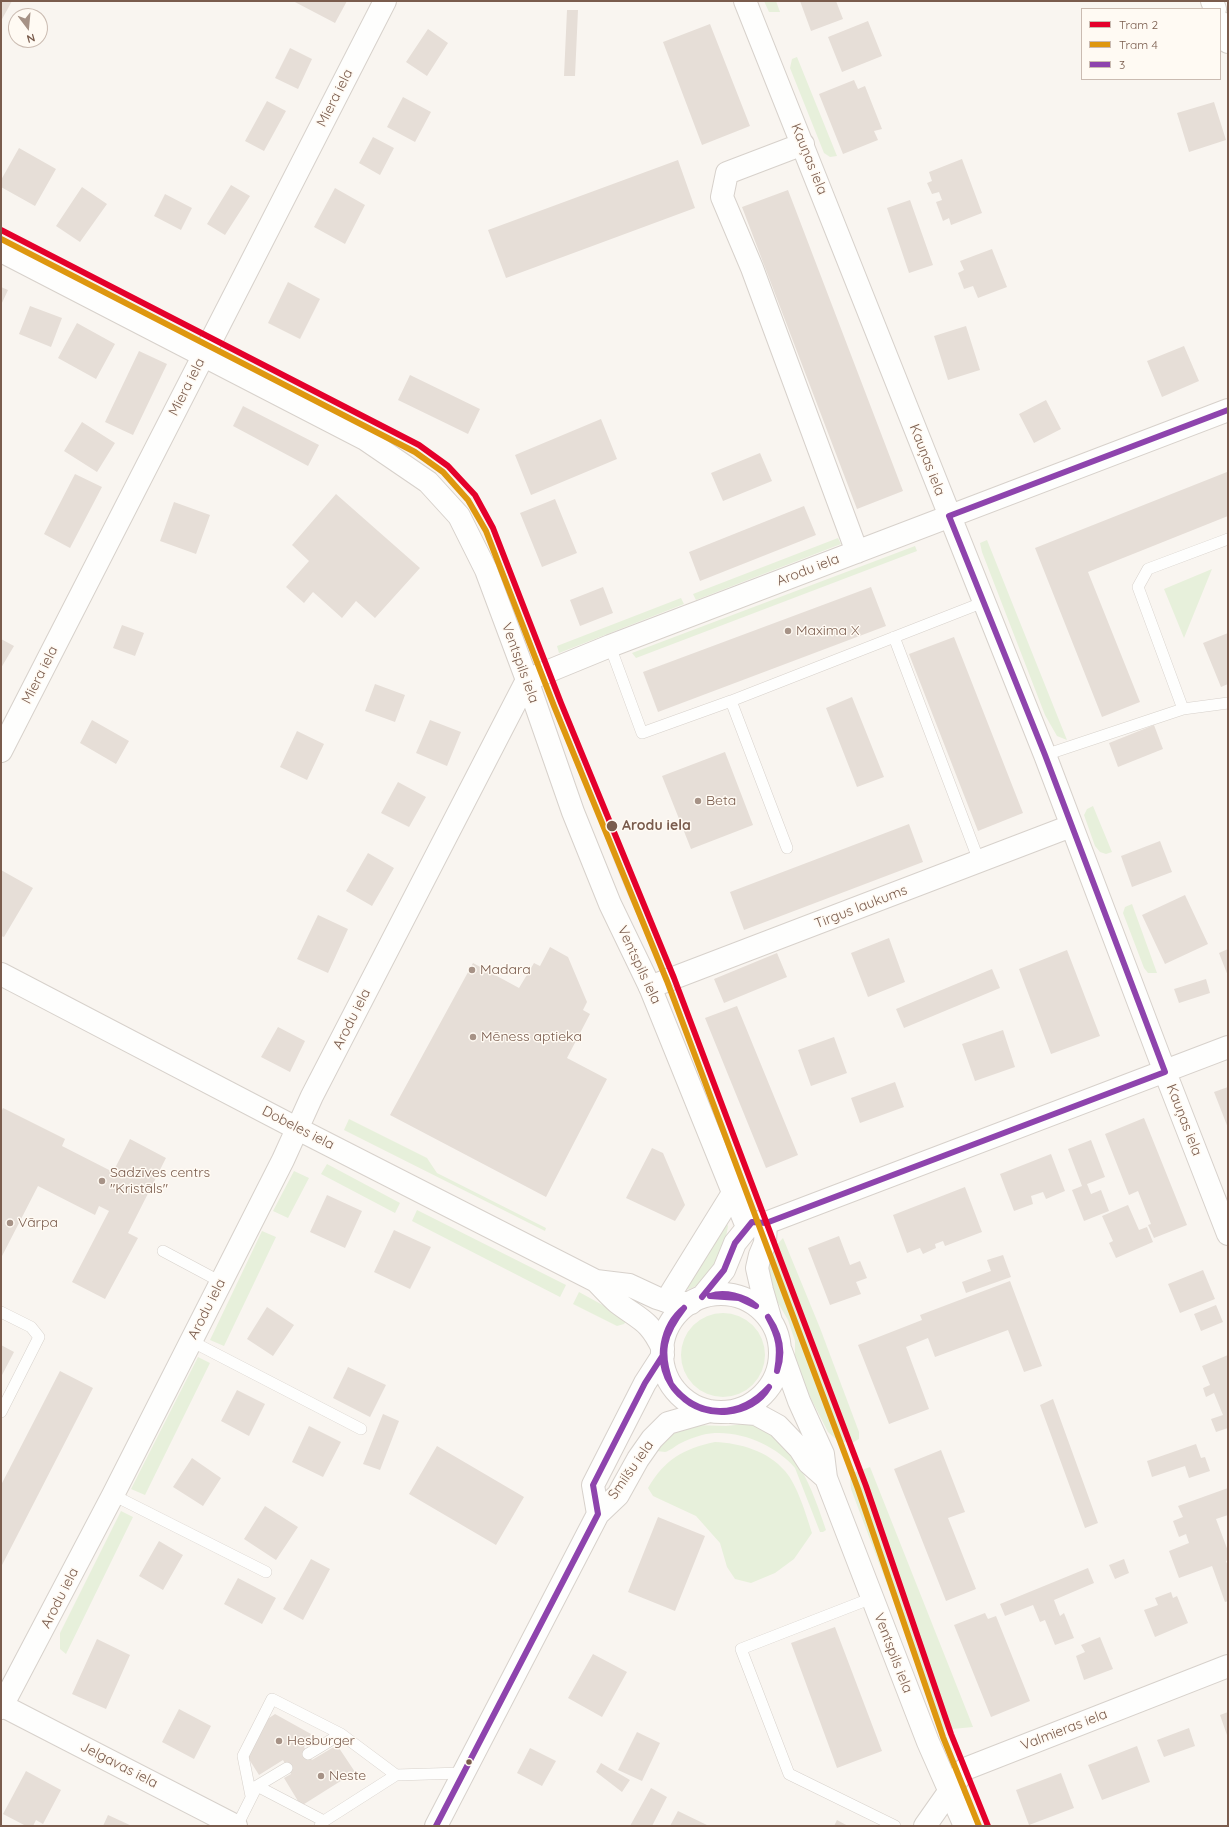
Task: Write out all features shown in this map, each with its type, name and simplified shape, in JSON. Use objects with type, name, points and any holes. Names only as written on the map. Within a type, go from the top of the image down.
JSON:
[{"type":"street","name":"Miera iela","points":[[1,751],[385,1]]},
{"type":"street","name":"Kauņas iela","points":[[745,1],[1045,755],[1228,1234]]},
{"type":"street","points":[[1221,24],[1228,42]]},
{"type":"street","points":[[803,144],[727,173],[722,197],[752,268],[857,552]]},
{"type":"street","name":"Ventspils iela","points":[[1,251],[365,439],[428,482],[459,516],[482,561],[527,680],[573,812],[610,904],[650,987],[733,1193],[757,1225]]},
{"type":"street","name":"Arodu iela","points":[[2,1706],[113,1495],[298,1129],[312,1096],[527,680],[610,646],[1228,410]]},
{"type":"street","name":"Tirgus laukums","points":[[650,987],[1071,826]]},
{"type":"street","name":"Dobeles iela","points":[[1,974],[298,1129],[596,1280]]},
{"type":"street","points":[[663,1352],[664,1338],[672,1321],[685,1306],[696,1300],[724,1270],[735,1243],[757,1225],[1228,1047]]},
{"type":"street","points":[[666,1301],[733,1193]]},
{"type":"street","points":[[596,1280],[618,1302],[646,1321],[656,1335],[663,1352],[667,1376],[677,1392],[692,1404],[720,1411],[747,1406],[761,1397],[769,1388],[779,1368],[780,1350],[778,1336],[772,1322],[757,1268],[765,1243],[757,1225]]},
{"type":"street","points":[[596,1280],[629,1285],[666,1301],[696,1300],[722,1294],[741,1297],[758,1307],[772,1322]]},
{"type":"street","name":"Ventspils iela","points":[[780,1350],[797,1395],[824,1454],[826,1478],[872,1598],[928,1742],[965,1826]]},
{"type":"street","name":"Smilšu iela","points":[[598,1514],[593,1485],[645,1383],[663,1352]]},
{"type":"street","name":"Ventspils iela","points":[[720,1411],[756,1414],[778,1426],[800,1449],[809,1463],[826,1478]]},
{"type":"street","name":"Smilšu iela","points":[[436,1826],[462,1773],[598,1514],[618,1495],[638,1459],[652,1439],[668,1423],[720,1411]]},
{"type":"street","name":"Valmieras iela","points":[[925,1826],[965,1770],[1228,1666]]},
{"type":"street","name":"Jelgavas iela","points":[[2,1706],[236,1826]]},
{"type":"lane","points":[[1183,709],[1138,587],[1148,569],[1228,539]]},
{"type":"lane","points":[[610,646],[642,732],[731,700],[984,602]]},
{"type":"lane","points":[[894,637],[979,861]]},
{"type":"lane","points":[[731,700],[787,848]]},
{"type":"lane","points":[[1045,755],[1183,709],[1228,703]]},
{"type":"lane","points":[[163,1251],[221,1282]]},
{"type":"lane","points":[[1,1312],[31,1327],[39,1337],[1,1412]]},
{"type":"lane","points":[[191,1341],[362,1429]]},
{"type":"lane","points":[[113,1495],[266,1572]]},
{"type":"lane","points":[[872,1598],[741,1649],[789,1774],[895,1826]]},
{"type":"lane","points":[[251,1796],[243,1756],[272,1698],[341,1734],[396,1775]]},
{"type":"lane","points":[[308,1754],[341,1734]]},
{"type":"lane","points":[[236,1826],[257,1786],[287,1768]]},
{"type":"lane","points":[[257,1786],[322,1824],[396,1775],[462,1773]]},
{"type":"green space","points":[[764,1],[776,1],[780,12],[769,12]]},
{"type":"green space","points":[[797,57],[837,156],[830,157],[824,153],[790,68],[792,59]]},
{"type":"green space","points":[[838,538],[841,544],[696,600],[693,594]]},
{"type":"green space","points":[[987,540],[1067,740],[1057,736],[1045,715],[982,552],[980,543]]},
{"type":"green space","points":[[915,546],[917,551],[636,658],[632,653]]},
{"type":"green space","points":[[1212,569],[1184,638],[1164,589]]},
{"type":"green space","points":[[681,598],[684,604],[559,653],[557,646]]},
{"type":"green space","points":[[1093,806],[1112,852],[1106,854],[1100,852],[1095,846],[1084,815],[1087,809]]},
{"type":"green space","points":[[1132,904],[1157,973],[1148,973],[1144,968],[1123,913],[1125,907]]},
{"type":"green space","points":[[349,1119],[427,1158],[437,1173],[546,1228],[545,1231],[344,1130]]},
{"type":"green space","points":[[327,1164],[400,1203],[395,1213],[321,1174]]},
{"type":"green space","points":[[294,1171],[309,1178],[288,1218],[273,1211]]},
{"type":"green space","points":[[417,1210],[566,1285],[560,1297],[412,1221]]},
{"type":"green space","points":[[726,1222],[728,1226],[724,1246],[716,1266],[703,1281],[695,1287],[685,1290]]},
{"type":"green space","points":[[262,1231],[276,1237],[224,1346],[210,1340]]},
{"type":"green space","points":[[783,1238],[820,1328],[859,1432],[859,1439],[852,1443],[838,1441],[828,1432],[804,1385],[795,1361],[795,1341],[788,1320],[774,1296],[768,1270],[772,1250]]},
{"type":"green space","points":[[579,1292],[628,1319],[624,1324],[617,1326],[573,1304]]},
{"type":"green space","points":[[723,1313],[731,1314],[746,1320],[758,1332],[764,1347],[764,1363],[758,1378],[746,1390],[731,1396],[723,1397],[715,1396],[700,1390],[688,1378],[682,1363],[681,1355],[682,1347],[688,1332],[700,1320],[715,1314]]},
{"type":"green space","points":[[198,1357],[210,1363],[145,1495],[131,1489]]},
{"type":"green space","points":[[754,1423],[769,1432],[781,1442],[792,1455],[815,1498],[826,1530],[823,1532],[820,1532],[795,1468],[787,1459],[765,1445],[740,1436],[727,1433],[714,1433],[690,1439],[665,1452],[656,1451],[668,1436],[680,1429],[695,1425],[726,1426]]},
{"type":"green space","points":[[715,1442],[734,1444],[753,1449],[762,1453],[778,1464],[794,1484],[812,1533],[794,1559],[775,1573],[751,1583],[735,1579],[727,1567],[720,1543],[696,1516],[653,1496],[648,1488],[661,1470],[676,1457],[693,1448]]},
{"type":"green space","points":[[870,1467],[973,1727],[942,1730],[851,1489],[850,1479],[853,1473]]},
{"type":"green space","points":[[121,1511],[133,1517],[66,1654],[60,1649],[60,1633]]},
{"type":"building","points":[[1,1],[12,1],[8,8],[1,21]]},
{"type":"building","points":[[293,1],[347,1],[335,23]]},
{"type":"building","points":[[800,1],[836,1],[843,19],[811,31]]},
{"type":"building","points":[[567,10],[578,10],[575,76],[564,76]]},
{"type":"building","points":[[868,21],[882,56],[842,72],[828,37]]},
{"type":"building","points":[[710,24],[750,126],[702,145],[663,42]]},
{"type":"building","points":[[428,29],[448,43],[427,76],[406,62]]},
{"type":"building","points":[[290,48],[312,59],[298,89],[275,78]]},
{"type":"building","points":[[854,80],[858,89],[865,86],[882,129],[874,131],[878,140],[843,154],[819,94]]},
{"type":"building","points":[[403,97],[431,112],[415,142],[387,127]]},
{"type":"building","points":[[267,101],[286,111],[264,151],[245,141]]},
{"type":"building","points":[[1214,102],[1226,140],[1189,152],[1177,113]]},
{"type":"building","points":[[373,137],[394,148],[380,175],[359,163]]},
{"type":"building","points":[[19,148],[56,169],[35,206],[1,187],[1,180]]},
{"type":"building","points":[[962,159],[982,213],[951,225],[949,218],[943,221],[936,202],[942,200],[939,192],[932,194],[927,183],[932,181],[929,172]]},
{"type":"building","points":[[678,160],[695,208],[506,278],[488,230]]},
{"type":"building","points":[[231,185],[250,196],[225,235],[207,224]]},
{"type":"building","points":[[82,187],[107,204],[80,242],[56,226]]},
{"type":"building","points":[[335,188],[365,205],[345,244],[314,227]]},
{"type":"building","points":[[788,190],[903,491],[857,509],[742,207]]},
{"type":"building","points":[[165,194],[192,208],[181,230],[154,216]]},
{"type":"building","points":[[910,200],[933,265],[909,273],[887,208]]},
{"type":"building","points":[[992,249],[1007,287],[978,298],[973,286],[964,289],[958,273],[964,270],[960,261]]},
{"type":"building","points":[[288,282],[320,299],[300,339],[268,323]]},
{"type":"building","points":[[1,287],[8,290],[1,305]]},
{"type":"building","points":[[30,306],[62,318],[51,347],[19,334]]},
{"type":"building","points":[[77,323],[115,344],[96,379],[58,358]]},
{"type":"building","points":[[966,326],[980,370],[948,380],[934,336]]},
{"type":"building","points":[[1184,346],[1199,381],[1162,397],[1147,361]]},
{"type":"building","points":[[139,351],[167,364],[133,435],[105,422]]},
{"type":"building","points":[[410,375],[480,409],[468,434],[398,400]]},
{"type":"building","points":[[1046,400],[1061,429],[1034,443],[1019,414]]},
{"type":"building","points":[[243,406],[319,445],[308,466],[233,426]]},
{"type":"building","points":[[601,419],[617,459],[531,495],[515,455]]},
{"type":"building","points":[[82,422],[115,443],[97,472],[64,451]]},
{"type":"building","points":[[760,453],[772,481],[723,501],[711,473]]},
{"type":"building","points":[[1227,472],[1228,516],[1088,572],[1140,702],[1102,717],[1035,548]]},
{"type":"building","points":[[75,474],[102,487],[70,548],[44,534]]},
{"type":"building","points":[[336,494],[420,568],[375,618],[356,601],[342,618],[313,592],[304,603],[286,587],[309,561],[292,545]]},
{"type":"building","points":[[555,499],[577,553],[542,567],[520,513]]},
{"type":"building","points":[[174,502],[210,515],[196,554],[160,541]]},
{"type":"building","points":[[804,506],[816,535],[700,581],[689,552]]},
{"type":"building","points":[[603,587],[613,613],[580,626],[570,600]]},
{"type":"building","points":[[871,587],[886,626],[658,712],[643,672]]},
{"type":"building","points":[[122,625],[144,633],[135,656],[113,648]]},
{"type":"building","points":[[1228,633],[1228,684],[1221,687],[1203,643]]},
{"type":"building","points":[[954,637],[1023,813],[978,831],[909,654]]},
{"type":"building","points":[[1,639],[14,646],[1,668]]},
{"type":"building","points":[[375,684],[405,695],[395,722],[365,711]]},
{"type":"building","points":[[852,697],[884,777],[857,787],[826,708]]},
{"type":"building","points":[[92,720],[129,741],[116,764],[80,743]]},
{"type":"building","points":[[430,720],[461,732],[447,766],[416,753]]},
{"type":"building","points":[[1154,725],[1163,749],[1118,767],[1109,743]]},
{"type":"building","points":[[297,731],[324,744],[307,780],[280,767]]},
{"type":"building","points":[[725,752],[753,825],[691,849],[662,776]]},
{"type":"building","points":[[398,782],[426,797],[409,827],[381,813]]},
{"type":"building","points":[[909,824],[923,862],[744,930],[730,892]]},
{"type":"building","points":[[1160,841],[1172,872],[1132,887],[1121,856]]},
{"type":"building","points":[[368,853],[394,868],[372,906],[346,891]]},
{"type":"building","points":[[1,870],[33,888],[4,937],[1,936]]},
{"type":"building","points":[[1185,895],[1208,944],[1165,964],[1142,915]]},
{"type":"building","points":[[318,915],[348,929],[328,973],[297,959]]},
{"type":"building","points":[[889,938],[905,982],[868,997],[851,953]]},
{"type":"building","points":[[550,947],[568,957],[587,1002],[583,1010],[590,1014],[567,1058],[607,1079],[546,1197],[390,1115],[473,963],[519,988],[534,963],[540,966]]},
{"type":"building","points":[[1228,949],[1228,976],[1219,953]]},
{"type":"building","points":[[1067,950],[1100,1036],[1051,1054],[1019,969]]},
{"type":"building","points":[[777,953],[787,977],[724,1003],[714,979]]},
{"type":"building","points":[[992,969],[1000,988],[904,1028],[896,1009]]},
{"type":"building","points":[[1206,979],[1210,993],[1179,1003],[1174,989]]},
{"type":"building","points":[[737,1006],[798,1155],[766,1168],[705,1018]]},
{"type":"building","points":[[278,1027],[305,1041],[290,1072],[261,1057]]},
{"type":"building","points":[[1003,1030],[1015,1067],[975,1081],[962,1044]]},
{"type":"building","points":[[834,1037],[847,1073],[811,1086],[798,1050]]},
{"type":"building","points":[[895,1082],[904,1107],[860,1123],[851,1098]]},
{"type":"building","points":[[1228,1087],[1228,1128],[1214,1092]]},
{"type":"building","points":[[3,1108],[65,1139],[62,1146],[113,1172],[130,1139],[166,1158],[128,1233],[138,1238],[105,1299],[72,1282],[109,1211],[99,1206],[95,1215],[38,1186],[1,1258],[1,1112]]},
{"type":"building","points":[[1144,1118],[1187,1225],[1154,1238],[1148,1225],[1151,1224],[1138,1191],[1129,1195],[1105,1134]]},
{"type":"building","points":[[1091,1140],[1105,1177],[1087,1184],[1091,1194],[1101,1190],[1109,1211],[1084,1221],[1072,1190],[1082,1186],[1068,1149]]},
{"type":"building","points":[[652,1148],[663,1153],[685,1205],[675,1221],[626,1198]]},
{"type":"building","points":[[1051,1154],[1065,1191],[1046,1199],[1043,1192],[1031,1196],[1033,1204],[1014,1211],[1000,1174]]},
{"type":"building","points":[[965,1187],[982,1232],[945,1246],[943,1241],[935,1244],[936,1248],[923,1254],[920,1248],[907,1253],[893,1215]]},
{"type":"building","points":[[327,1195],[362,1211],[345,1248],[310,1232]]},
{"type":"building","points":[[1128,1205],[1139,1230],[1147,1227],[1153,1242],[1116,1258],[1109,1243],[1113,1241],[1102,1216]]},
{"type":"building","points":[[394,1230],[431,1247],[410,1289],[374,1272]]},
{"type":"building","points":[[839,1236],[850,1265],[860,1261],[867,1278],[856,1282],[861,1294],[830,1305],[808,1248]]},
{"type":"building","points":[[1003,1255],[1011,1277],[966,1293],[962,1282],[991,1271],[987,1260]]},
{"type":"building","points":[[1203,1270],[1215,1299],[1180,1313],[1168,1284]]},
{"type":"building","points":[[1010,1281],[1042,1366],[1024,1372],[1008,1330],[935,1357],[928,1338],[906,1347],[929,1409],[889,1424],[858,1345],[922,1320],[920,1315]]},
{"type":"building","points":[[1216,1305],[1223,1322],[1201,1331],[1194,1314]]},
{"type":"building","points":[[267,1307],[294,1325],[273,1356],[247,1339]]},
{"type":"building","points":[[1,1345],[14,1352],[1,1377]]},
{"type":"building","points":[[1228,1355],[1228,1428],[1216,1432],[1211,1419],[1223,1415],[1214,1393],[1206,1397],[1203,1388],[1210,1385],[1202,1366]]},
{"type":"building","points":[[348,1367],[386,1385],[370,1417],[333,1398]]},
{"type":"building","points":[[60,1371],[93,1388],[1,1567],[1,1485]]},
{"type":"building","points":[[237,1390],[265,1404],[249,1436],[221,1421]]},
{"type":"building","points":[[1053,1399],[1098,1523],[1085,1528],[1040,1405]]},
{"type":"building","points":[[383,1414],[399,1421],[380,1470],[363,1464]]},
{"type":"building","points":[[309,1426],[341,1442],[323,1477],[292,1462]]},
{"type":"building","points":[[1196,1444],[1201,1458],[1205,1457],[1210,1471],[1189,1478],[1185,1466],[1152,1477],[1147,1461]]},
{"type":"building","points":[[437,1446],[524,1497],[496,1545],[409,1494]]},
{"type":"building","points":[[941,1450],[965,1512],[948,1518],[976,1589],[946,1601],[894,1469]]},
{"type":"building","points":[[192,1458],[221,1478],[203,1506],[173,1487]]},
{"type":"building","points":[[1228,1488],[1228,1515],[1216,1519],[1228,1551],[1228,1560],[1226,1561],[1228,1566],[1228,1601],[1225,1602],[1212,1566],[1179,1578],[1169,1551],[1189,1543],[1186,1534],[1179,1537],[1173,1521],[1183,1517],[1178,1506]]},
{"type":"building","points":[[265,1506],[298,1527],[276,1560],[244,1539]]},
{"type":"building","points":[[658,1517],[705,1536],[675,1611],[628,1592]]},
{"type":"building","points":[[159,1541],[183,1555],[163,1590],[139,1576]]},
{"type":"building","points":[[311,1559],[330,1569],[303,1620],[283,1609]]},
{"type":"building","points":[[1124,1559],[1129,1573],[1115,1579],[1109,1565]]},
{"type":"building","points":[[1088,1568],[1094,1583],[1054,1600],[1060,1616],[1064,1613],[1074,1638],[1055,1645],[1045,1620],[1040,1622],[1033,1605],[1005,1616],[1000,1604]]},
{"type":"building","points":[[238,1578],[276,1598],[262,1624],[224,1604]]},
{"type":"building","points":[[1171,1592],[1173,1598],[1177,1596],[1188,1623],[1155,1637],[1144,1610],[1158,1605],[1155,1598]]},
{"type":"building","points":[[985,1613],[988,1619],[996,1616],[1030,1701],[991,1717],[954,1625]]},
{"type":"building","points":[[835,1627],[882,1751],[837,1768],[791,1643]]},
{"type":"building","points":[[1100,1637],[1113,1669],[1084,1680],[1076,1656],[1085,1652],[1081,1645]]},
{"type":"building","points":[[97,1639],[130,1655],[106,1709],[72,1694]]},
{"type":"building","points":[[593,1654],[627,1672],[602,1717],[568,1698]]},
{"type":"building","points":[[179,1709],[211,1726],[194,1759],[162,1742]]},
{"type":"building","points":[[1228,1712],[1228,1738],[1220,1715]]},
{"type":"building","points":[[275,1714],[311,1734],[304,1747],[312,1760],[337,1745],[355,1772],[301,1806],[284,1778],[291,1774],[283,1760],[259,1775],[247,1756],[266,1720]]},
{"type":"building","points":[[1189,1728],[1195,1746],[1164,1757],[1157,1740]]},
{"type":"building","points":[[637,1732],[660,1743],[642,1781],[618,1770]]},
{"type":"building","points":[[1137,1746],[1150,1782],[1102,1800],[1088,1765]]},
{"type":"building","points":[[530,1748],[556,1761],[542,1786],[517,1773]]},
{"type":"building","points":[[601,1763],[630,1780],[622,1792],[596,1772]]},
{"type":"building","points":[[26,1771],[61,1790],[43,1824],[36,1820],[33,1826],[26,1826],[3,1814]]},
{"type":"building","points":[[1061,1773],[1074,1808],[1029,1825],[1016,1790]]},
{"type":"building","points":[[651,1788],[667,1797],[652,1826],[630,1826]]},
{"type":"building","points":[[678,1811],[709,1826],[670,1826]]},
{"type":"building","points":[[108,1815],[132,1826],[103,1826]]},
{"type":"building","points":[[837,1820],[848,1826],[834,1826]]},
{"type":"tram line","name":"2","points":[[1,230],[419,445],[448,466],[475,495],[493,528],[561,703],[674,978],[866,1486],[951,1734],[988,1826]]},
{"type":"tram line","name":"4","points":[[1,239],[415,452],[443,472],[468,500],[486,531],[554,706],[667,981],[858,1489],[943,1737],[979,1826]]},
{"type":"tram line","points":[[572,730],[593,803],[619,873],[654,951],[670,982],[683,1002]]},
{"type":"transit line","name":"3","points":[[949,516],[1228,410]]},
{"type":"transit line","name":"3","points":[[949,516],[1045,755],[1165,1072]]},
{"type":"transit line","name":"3","points":[[702,1297],[724,1270],[735,1243],[752,1222],[766,1223],[1165,1072]]},
{"type":"transit line","name":"3","points":[[710,1296],[722,1294],[734,1295],[751,1302],[756,1306]]},
{"type":"transit line","name":"3","points":[[710,1296],[739,1298],[756,1306]]},
{"type":"transit line","name":"3","points":[[671,1384],[666,1375],[664,1365],[664,1344],[666,1334],[671,1324],[684,1308]]},
{"type":"transit line","name":"3","points":[[671,1384],[665,1362],[665,1344],[671,1327],[684,1308]]},
{"type":"transit line","name":"3","points":[[768,1317],[778,1336],[780,1357],[777,1371]]},
{"type":"transit line","name":"3","points":[[768,1317],[777,1337],[779,1349],[777,1371]]},
{"type":"transit line","name":"3","points":[[436,1826],[598,1514],[593,1485],[645,1383],[663,1355]]},
{"type":"transit line","name":"3","points":[[671,1384],[682,1396],[694,1404],[706,1409],[719,1411],[732,1410],[745,1405],[758,1398],[769,1387]]},
{"type":"transit line","name":"3","points":[[671,1384],[673,1388],[691,1404],[714,1412],[727,1412],[740,1409],[761,1397],[769,1387]]},
{"type":"place","name":"Maxima X","points":[[788,631]]},
{"type":"place","name":"Beta","points":[[698,801]]},
{"type":"place","name":"Arodu iela","points":[[612,826]]},
{"type":"place","name":"Madara","points":[[472,970]]},
{"type":"place","name":"Mēness aptieka","points":[[473,1037]]},
{"type":"place","name":"Sadzīves centrs \"Kristāls\"","points":[[102,1181]]},
{"type":"place","name":"Vārpa","points":[[10,1223]]},
{"type":"place","name":"Hesburger","points":[[279,1741]]},
{"type":"place","name":"Neste","points":[[321,1776]]}]
